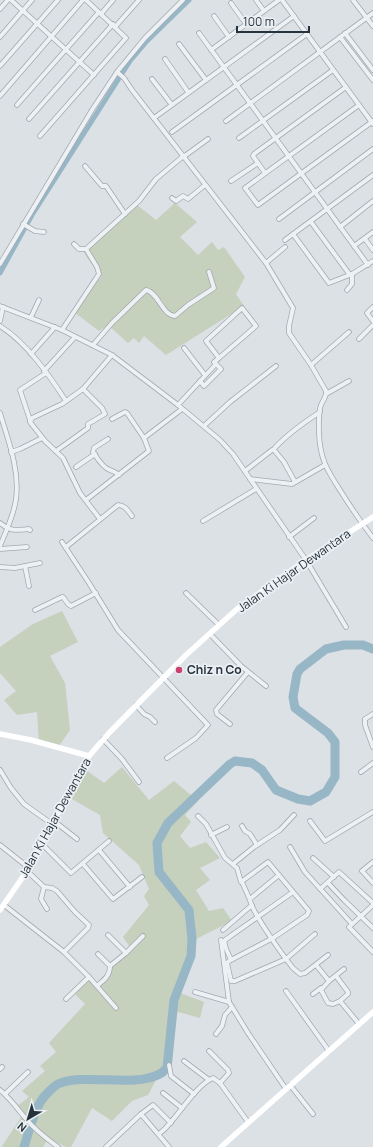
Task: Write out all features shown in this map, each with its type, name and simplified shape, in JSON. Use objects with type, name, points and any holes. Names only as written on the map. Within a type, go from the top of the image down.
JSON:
[{"type":"main road","name":"Jalan Ki Hajar Dewantara","points":[[2,907],[28,870],[63,802],[89,756],[103,739],[186,655],[238,609],[265,588],[306,560],[373,517]]},
{"type":"main road","points":[[0,734],[31,740],[73,753],[89,756]]},
{"type":"main road","points":[[221,1147],[373,1012]]},
{"type":"street","points":[[0,9],[9,0],[94,75]]},
{"type":"street","points":[[0,37],[32,0]]},
{"type":"street","points":[[0,66],[58,0]]},
{"type":"street","points":[[0,96],[51,36],[86,0],[114,26],[126,38],[40,136]]},
{"type":"street","points":[[17,105],[65,49],[113,0]]},
{"type":"street","points":[[29,119],[80,62],[139,0]]},
{"type":"street","points":[[0,264],[92,110],[145,38],[183,0]]},
{"type":"street","points":[[256,0],[264,11]]},
{"type":"street","points":[[211,50],[281,0],[372,122],[258,205],[245,188],[359,105]]},
{"type":"street","points":[[353,0],[373,26]]},
{"type":"street","points":[[231,3],[246,24]]},
{"type":"street","points":[[226,121],[373,12]]},
{"type":"street","points":[[214,16],[229,37]]},
{"type":"street","points":[[154,118],[294,16]]},
{"type":"street","points":[[199,33],[368,265]]},
{"type":"street","points":[[345,33],[373,70]]},
{"type":"street","points":[[172,132],[306,34]]},
{"type":"street","points":[[340,37],[373,80]]},
{"type":"street","points":[[180,44],[206,80]]},
{"type":"street","points":[[165,59],[188,92]]},
{"type":"street","points":[[239,138],[333,70]]},
{"type":"street","points":[[118,73],[127,82],[266,263],[293,308],[289,326],[289,334],[311,365],[326,394]]},
{"type":"street","points":[[152,79],[172,105]]},
{"type":"street","points":[[265,173],[253,155],[346,87]]},
{"type":"street","points":[[74,244],[79,249],[86,249],[139,201],[156,179],[208,139]]},
{"type":"street","points":[[279,219],[373,149]]},
{"type":"street","points":[[231,181],[258,163]]},
{"type":"street","points":[[85,166],[102,186],[106,186],[125,214]]},
{"type":"street","points":[[285,240],[373,175]]},
{"type":"street","points":[[172,198],[176,201],[183,196],[188,199],[205,185]]},
{"type":"street","points":[[340,227],[373,202]]},
{"type":"street","points":[[311,222],[351,274],[352,284],[347,290]]},
{"type":"street","points":[[24,224],[35,231],[44,232]]},
{"type":"street","points":[[354,246],[373,232]]},
{"type":"street","points":[[293,234],[329,283],[351,274],[373,262]]},
{"type":"street","points":[[365,238],[373,250]]},
{"type":"street","points":[[266,263],[285,247]]},
{"type":"street","points":[[62,330],[100,274],[97,266],[86,249]]},
{"type":"street","points":[[93,345],[112,323],[146,290],[151,292],[170,315],[175,316],[188,305],[214,288],[209,272]]},
{"type":"street","points":[[31,317],[40,300]]},
{"type":"street","points":[[0,321],[1,307],[31,317],[93,345],[112,355],[204,426],[227,447],[245,471],[306,560],[346,627]]},
{"type":"street","points":[[373,307],[367,313],[373,321]]},
{"type":"street","points":[[178,405],[216,364],[214,362],[219,358],[256,326],[242,308],[206,341],[219,358]]},
{"type":"street","points":[[359,339],[373,325]]},
{"type":"street","points":[[0,326],[17,339],[31,354],[46,372],[66,401]]},
{"type":"street","points":[[31,354],[55,327]]},
{"type":"street","points":[[311,365],[350,332]]},
{"type":"street","points":[[75,337],[46,372],[20,390],[32,425],[42,438],[63,458],[80,493],[100,519]]},
{"type":"street","points":[[184,348],[205,375]]},
{"type":"street","points":[[30,420],[66,401],[83,389],[112,355]]},
{"type":"street","points":[[200,381],[204,386],[221,370],[216,364]]},
{"type":"street","points":[[204,426],[230,402],[276,366]]},
{"type":"street","points":[[349,381],[326,394],[320,412],[320,444],[325,465],[332,478],[362,525],[373,538]]},
{"type":"street","points":[[56,451],[88,428],[88,424],[105,414],[102,408],[83,389]]},
{"type":"street","points":[[144,438],[182,409]]},
{"type":"street","points":[[86,500],[149,452],[144,438],[126,412],[112,419]]},
{"type":"street","points":[[245,471],[273,450],[290,434],[320,412]]},
{"type":"street","points":[[0,413],[11,452],[17,483],[16,498],[0,548],[27,547]]},
{"type":"street","points":[[11,452],[42,438]]},
{"type":"street","points":[[108,439],[93,450],[108,469],[119,475]]},
{"type":"street","points":[[273,450],[278,453],[295,482]]},
{"type":"street","points":[[76,467],[95,454]]},
{"type":"street","points":[[250,479],[291,484],[325,465]]},
{"type":"street","points":[[203,521],[256,488]]},
{"type":"street","points":[[66,547],[100,519],[120,505],[125,507],[132,516]]},
{"type":"street","points":[[289,537],[314,518]]},
{"type":"street","points":[[0,523],[7,529],[15,530],[29,528],[30,530]]},
{"type":"street","points":[[62,542],[118,630],[208,725],[196,738],[167,758]]},
{"type":"street","points":[[0,567],[25,566],[40,563]]},
{"type":"street","points":[[25,566],[29,586]]},
{"type":"street","points":[[186,593],[219,625]]},
{"type":"street","points":[[35,610],[63,597],[71,606],[96,594]]},
{"type":"street","points":[[210,634],[233,659],[266,686]]},
{"type":"street","points":[[230,724],[218,714],[216,710],[248,672]]},
{"type":"street","points":[[136,705],[143,714],[150,717],[155,722]]},
{"type":"street","points":[[373,714],[365,720],[365,725],[373,747]]},
{"type":"street","points":[[103,739],[122,759],[139,782]]},
{"type":"street","points":[[361,772],[373,763]]},
{"type":"street","points":[[0,770],[11,788],[24,804],[77,838]]},
{"type":"street","points":[[310,821],[323,840],[326,841],[373,812]]},
{"type":"street","points":[[233,864],[257,845],[280,830],[294,815]]},
{"type":"street","points":[[198,816],[206,824],[225,858],[237,868],[241,881],[258,917],[293,968],[302,974],[328,955]]},
{"type":"street","points":[[242,826],[246,832],[250,834],[257,845]]},
{"type":"street","points":[[212,835],[227,828]]},
{"type":"street","points":[[42,844],[69,872],[73,872],[109,841]]},
{"type":"street","points":[[0,845],[28,870],[44,887],[52,888],[57,891],[70,907],[89,925],[88,928],[64,952]]},
{"type":"street","points":[[290,847],[305,872],[352,924]]},
{"type":"street","points":[[99,850],[130,887]]},
{"type":"street","points":[[313,858],[334,877]]},
{"type":"street","points":[[242,882],[267,862],[309,912],[307,915],[273,938],[227,963],[230,980],[233,982],[286,959],[315,934]]},
{"type":"street","points":[[373,862],[362,872],[373,883]]},
{"type":"street","points":[[83,864],[113,899],[142,878]]},
{"type":"street","points":[[320,889],[338,872],[340,872],[373,904],[349,927],[373,952]]},
{"type":"street","points":[[250,900],[279,875]]},
{"type":"street","points":[[328,883],[373,928]]},
{"type":"street","points":[[44,887],[41,899],[47,909]]},
{"type":"street","points":[[231,960],[224,943],[225,940],[293,892]]},
{"type":"street","points":[[223,930],[252,905]]},
{"type":"street","points":[[2,907],[64,952],[89,977],[116,1008]]},
{"type":"street","points":[[108,935],[126,953]]},
{"type":"street","points":[[110,966],[143,936]]},
{"type":"street","points":[[221,940],[229,1002],[288,1087],[313,1114]]},
{"type":"street","points":[[97,986],[110,973],[110,966],[98,954]]},
{"type":"street","points":[[316,965],[329,981]]},
{"type":"street","points":[[312,994],[322,988],[344,969]]},
{"type":"street","points":[[322,988],[322,993],[328,1003],[333,1004],[340,1001],[348,994],[348,992],[336,976]]},
{"type":"street","points":[[66,999],[89,977]]},
{"type":"street","points":[[286,991],[329,1050]]},
{"type":"street","points":[[195,992],[229,1002]]},
{"type":"street","points":[[340,1001],[359,1024]]},
{"type":"street","points":[[216,1034],[222,1026],[225,1015],[232,1007]]},
{"type":"street","points":[[209,1051],[228,1070],[229,1073],[220,1083]]},
{"type":"street","points":[[184,1061],[209,1080]]},
{"type":"street","points":[[169,1065],[171,1076],[194,1094]]},
{"type":"street","points":[[5,1094],[28,1072]]},
{"type":"street","points":[[159,1134],[171,1123],[194,1094],[209,1080],[214,1078],[220,1083],[248,1122]]},
{"type":"street","points":[[0,1090],[37,1130],[58,1147]]},
{"type":"street","points":[[162,1093],[182,1108]]},
{"type":"street","points":[[106,1147],[141,1114],[153,1105],[171,1123]]},
{"type":"street","points":[[141,1114],[169,1147]]},
{"type":"green space","points":[[175,203],[197,222],[180,237],[198,255],[212,242],[218,250],[224,247],[245,277],[236,294],[244,306],[166,355],[144,336],[139,343],[134,338],[128,343],[108,325],[99,331],[74,312],[101,277],[84,253],[137,205],[156,220]]},
{"type":"green space","points":[[62,611],[78,642],[50,656],[65,683],[70,730],[59,746],[39,743],[37,712],[17,715],[4,700],[16,691],[0,673],[0,647],[33,624]]},
{"type":"green space","points":[[122,767],[149,800],[174,781],[198,801],[185,815],[191,822],[180,836],[190,848],[206,842],[220,858],[200,868],[210,880],[196,890],[209,911],[223,908],[232,921],[196,939],[184,977],[175,991],[204,1002],[200,1018],[171,1010],[170,1054],[148,1095],[132,1101],[112,1121],[92,1108],[71,1147],[66,1147],[48,1138],[43,1147],[3,1147],[2,1146],[22,1116],[16,1107],[29,1097],[22,1091],[45,1071],[40,1066],[56,1052],[49,1043],[85,1004],[73,992],[87,978],[95,985],[130,947],[123,937],[149,905],[144,896],[149,889],[139,865],[103,833],[100,815],[70,798],[86,770],[104,783]]},
{"type":"waterway","points":[[0,273],[32,215],[130,61],[147,41],[189,0]]},
{"type":"waterway","points":[[24,1147],[38,1106],[46,1094],[58,1084],[84,1079],[146,1079],[158,1075],[167,1068],[174,1000],[191,956],[192,939],[189,910],[159,872],[157,843],[168,823],[235,761],[252,763],[262,770],[276,790],[298,799],[310,801],[326,792],[335,777],[335,742],[328,733],[295,708],[293,697],[297,674],[300,669],[326,649],[344,645],[363,645],[373,649]]},
{"type":"place","name":"Chiz n Co","points":[[179,670]]}]
